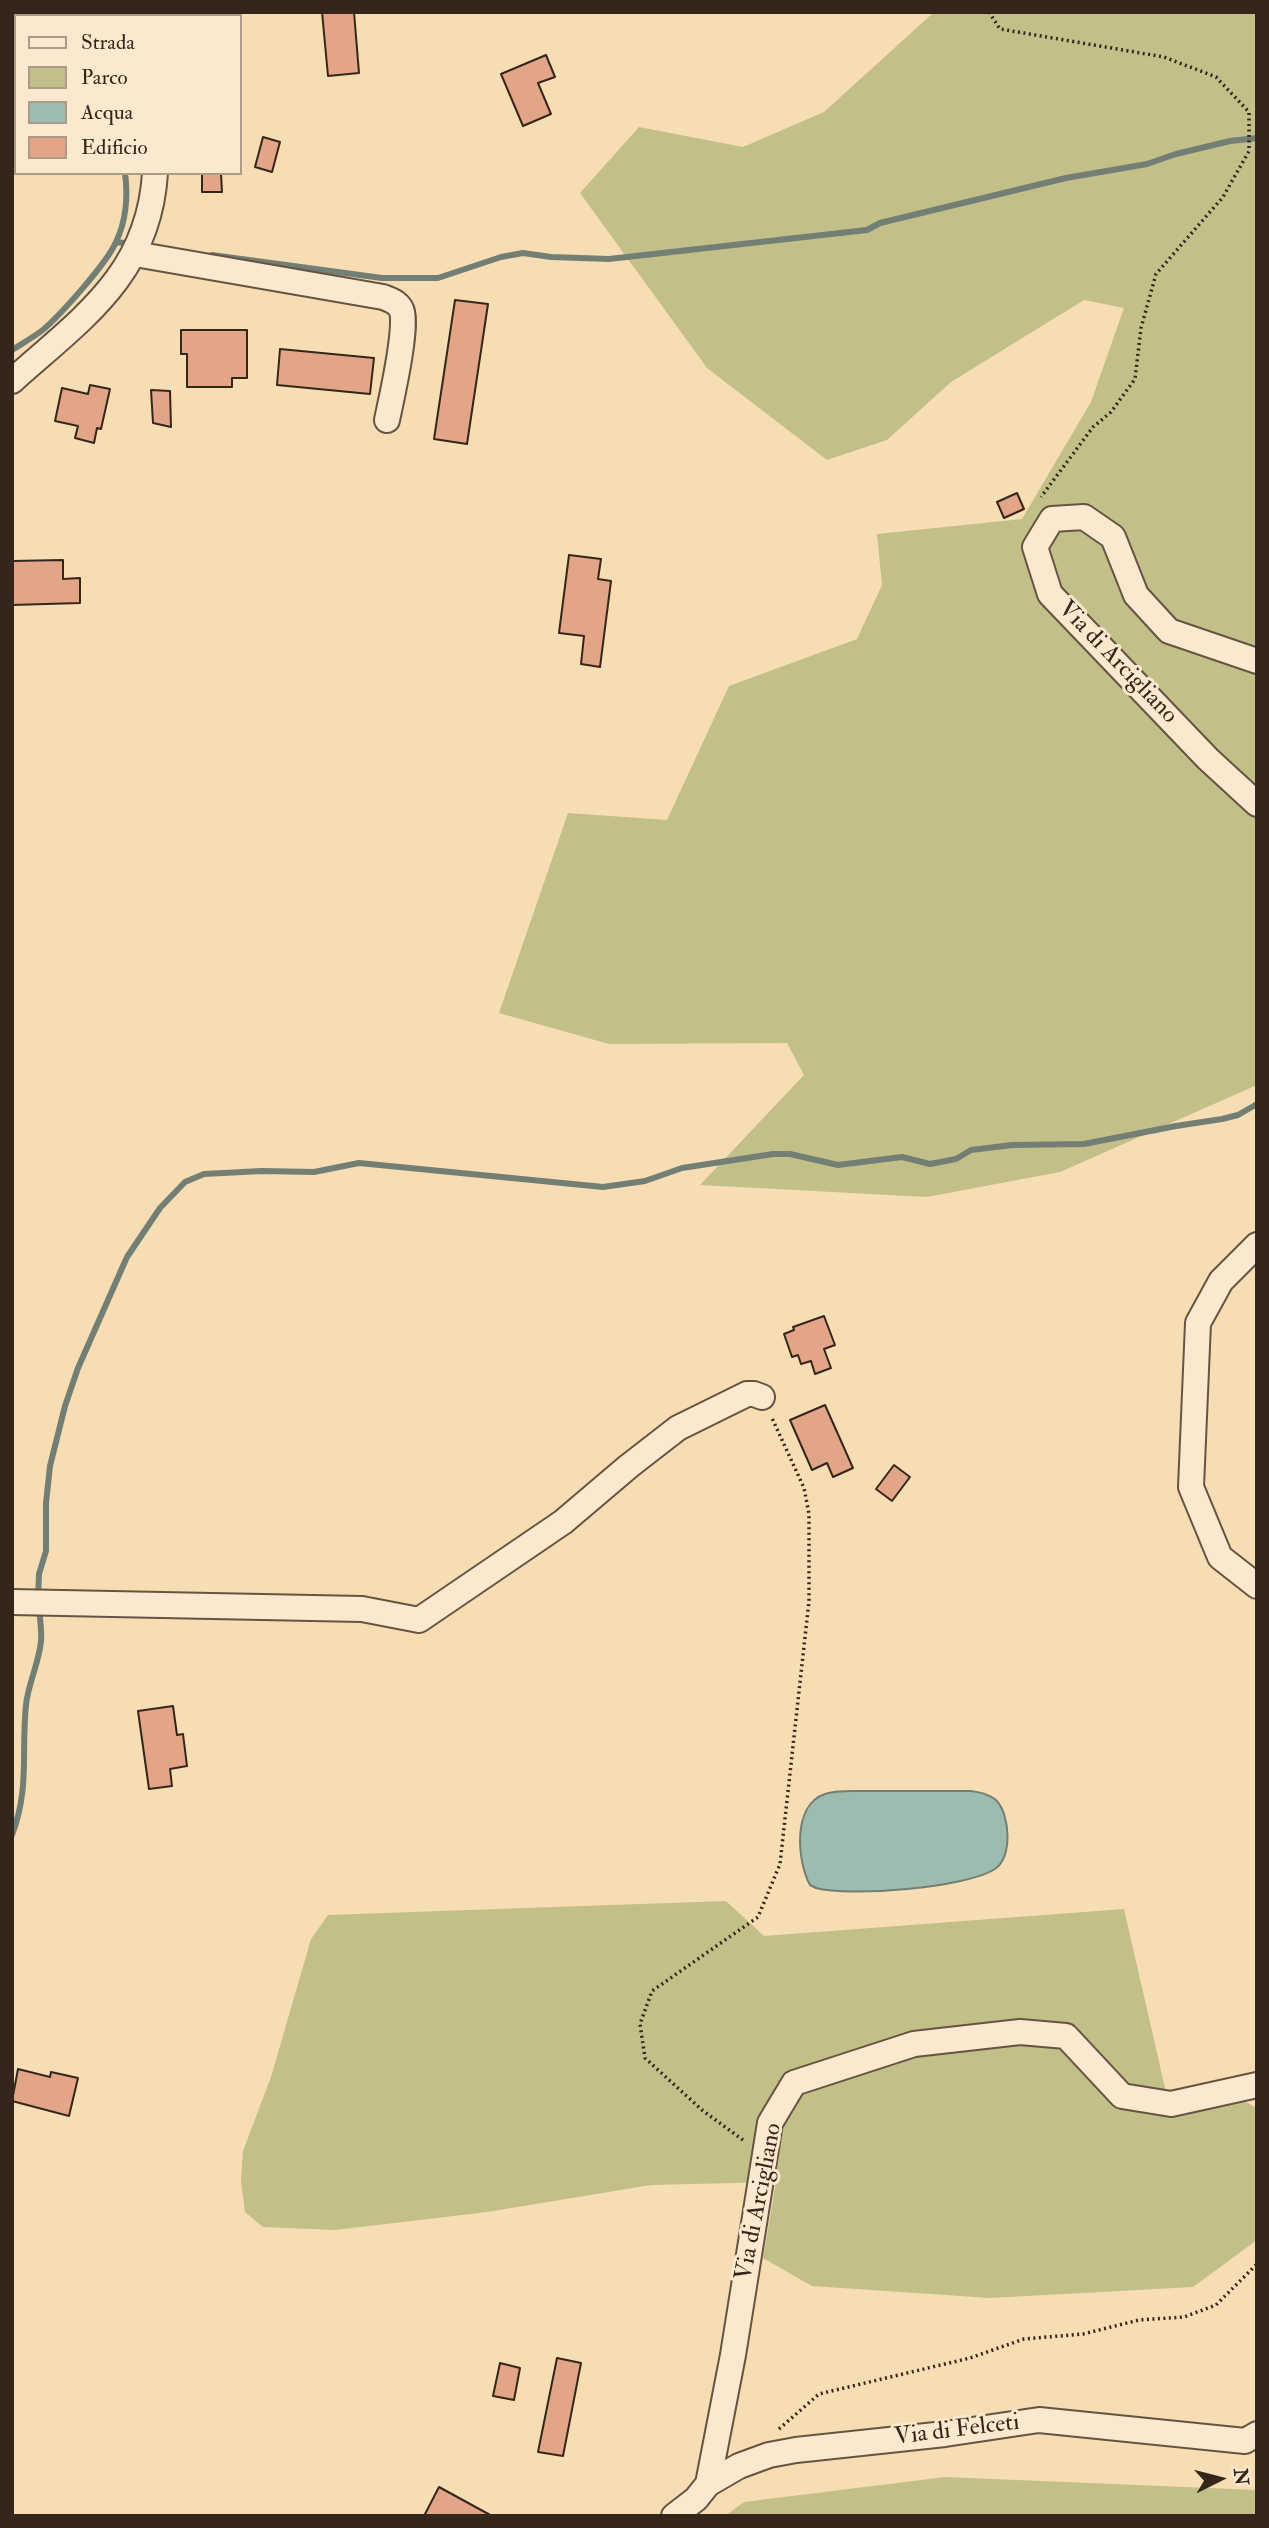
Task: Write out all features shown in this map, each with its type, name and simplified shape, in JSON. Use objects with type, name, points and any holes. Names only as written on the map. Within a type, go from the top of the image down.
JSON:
[{"type":"street","points":[[12,381],[108,293],[135,254],[151,202],[155,175]]},
{"type":"street","points":[[135,254],[394,301],[401,308],[403,326],[387,420]]},
{"type":"street","points":[[1046,529],[1052,519],[1084,517],[1113,537],[1136,595],[1169,631],[1257,661]]},
{"type":"street","name":"Via di Arcigliano","points":[[1046,529],[1035,547],[1050,594],[1208,758],[1257,804]]},
{"type":"street","points":[[1257,1245],[1221,1281],[1198,1323],[1191,1487],[1220,1557],[1257,1586]]},
{"type":"street","points":[[12,1602],[362,1609],[419,1620],[563,1522],[678,1428],[747,1394],[762,1397]]},
{"type":"street","name":"Via di Arcigliano","points":[[708,2484],[733,2354],[770,2123],[794,2083],[914,2044],[1020,2032],[1066,2036],[1122,2096],[1171,2104],[1257,2085]]},
{"type":"street","name":"Via di Felceti","points":[[674,2516],[696,2499],[708,2484],[739,2466],[796,2449],[945,2434],[1039,2420],[1245,2441],[1257,2434]]},
{"type":"path","points":[[989,12],[1000,29],[1164,57],[1216,77],[1249,112],[1249,151],[1223,197],[1156,274],[1141,328],[1135,379],[1111,412],[1093,427],[1040,499],[1046,529]]},
{"type":"path","points":[[762,1397],[804,1488],[809,1514],[810,1601],[780,1864],[758,1917],[652,1991],[640,2024],[645,2058],[702,2110],[764,2156]]},
{"type":"path","points":[[769,2438],[819,2393],[970,2358],[1024,2339],[1083,2334],[1139,2320],[1184,2317],[1216,2305],[1257,2264]]},
{"type":"green space","points":[[934,12],[1257,12],[1257,1085],[1060,1172],[927,1197],[700,1185],[804,1075],[787,1043],[609,1044],[499,1013],[568,813],[667,820],[729,686],[857,639],[882,585],[877,534],[1022,519],[1091,402],[1124,308],[1084,300],[951,382],[887,440],[827,460],[707,368],[580,193],[639,127],[743,147],[824,112]]},
{"type":"green space","points":[[726,1901],[764,1936],[1124,1909],[1171,2114],[1238,2098],[1257,2108],[1257,2240],[1193,2287],[990,2298],[812,2286],[763,2258],[776,2182],[651,2185],[487,2212],[335,2230],[263,2227],[245,2212],[241,2181],[243,2151],[271,2077],[311,1939],[328,1915]]},
{"type":"green space","points":[[945,2477],[1257,2490],[1257,2516],[725,2516],[744,2502]]},
{"type":"water","points":[[839,1791],[971,1791],[996,1800],[1004,1815],[1007,1846],[1001,1863],[995,1869],[959,1881],[907,1889],[854,1892],[832,1891],[810,1885],[802,1862],[800,1835],[802,1821],[814,1800]]},
{"type":"building","points":[[322,12],[354,12],[359,73],[328,76]]},
{"type":"building","points":[[546,55],[555,77],[538,83],[551,114],[523,126],[501,74]]},
{"type":"building","points":[[263,137],[280,142],[272,172],[255,167]]},
{"type":"building","points":[[202,175],[221,175],[222,192],[202,192]]},
{"type":"building","points":[[455,300],[488,304],[467,444],[434,439]]},
{"type":"building","points":[[181,330],[247,330],[247,378],[232,378],[232,387],[187,387],[187,354],[181,354]]},
{"type":"building","points":[[280,349],[374,358],[370,394],[277,385]]},
{"type":"building","points":[[90,385],[110,389],[101,429],[97,428],[94,443],[75,438],[78,426],[55,421],[62,388],[88,394]]},
{"type":"building","points":[[151,390],[170,391],[171,427],[153,423]]},
{"type":"building","points":[[1017,493],[1024,509],[1004,518],[997,502]]},
{"type":"building","points":[[569,555],[601,559],[598,579],[611,581],[600,667],[581,664],[584,636],[559,633]]},
{"type":"building","points":[[63,560],[63,579],[80,578],[80,603],[12,605],[12,561]]},
{"type":"building","points":[[824,1316],[835,1345],[824,1349],[831,1368],[815,1374],[811,1361],[801,1364],[798,1355],[792,1357],[784,1334],[794,1330],[793,1327]]},
{"type":"building","points":[[825,1405],[853,1468],[833,1477],[827,1463],[812,1470],[790,1420]]},
{"type":"building","points":[[894,1465],[910,1477],[892,1501],[876,1489]]},
{"type":"building","points":[[173,1706],[177,1735],[183,1734],[187,1766],[170,1769],[172,1786],[149,1789],[138,1711]]},
{"type":"building","points":[[18,2069],[50,2077],[51,2072],[78,2078],[69,2116],[12,2101]]},
{"type":"building","points":[[557,2358],[581,2363],[563,2456],[538,2452]]},
{"type":"building","points":[[500,2363],[520,2368],[514,2400],[493,2396]]},
{"type":"building","points":[[439,2487],[492,2516],[424,2516]]},
{"type":"waterway","points":[[212,255],[382,278],[438,278],[501,257],[523,253],[609,259],[867,230],[880,223],[1066,178],[1147,164],[1230,141],[1257,138]]},
{"type":"waterway","points":[[12,350],[52,322],[111,251],[124,217],[125,175]]},
{"type":"waterway","points":[[116,242],[132,244]]},
{"type":"waterway","points":[[38,1598],[39,1574],[46,1551],[46,1503],[50,1466],[78,1368],[127,1257],[160,1208],[185,1182],[204,1174],[314,1172],[359,1163],[603,1187],[645,1181],[682,1168],[773,1154],[790,1154],[838,1165],[902,1157],[930,1164],[956,1159],[971,1150],[1012,1145],[1084,1144],[1222,1119],[1238,1115],[1257,1104]]},
{"type":"waterway","points":[[12,1835],[18,1818],[23,1785],[27,1697],[41,1641],[39,1609]]}]
